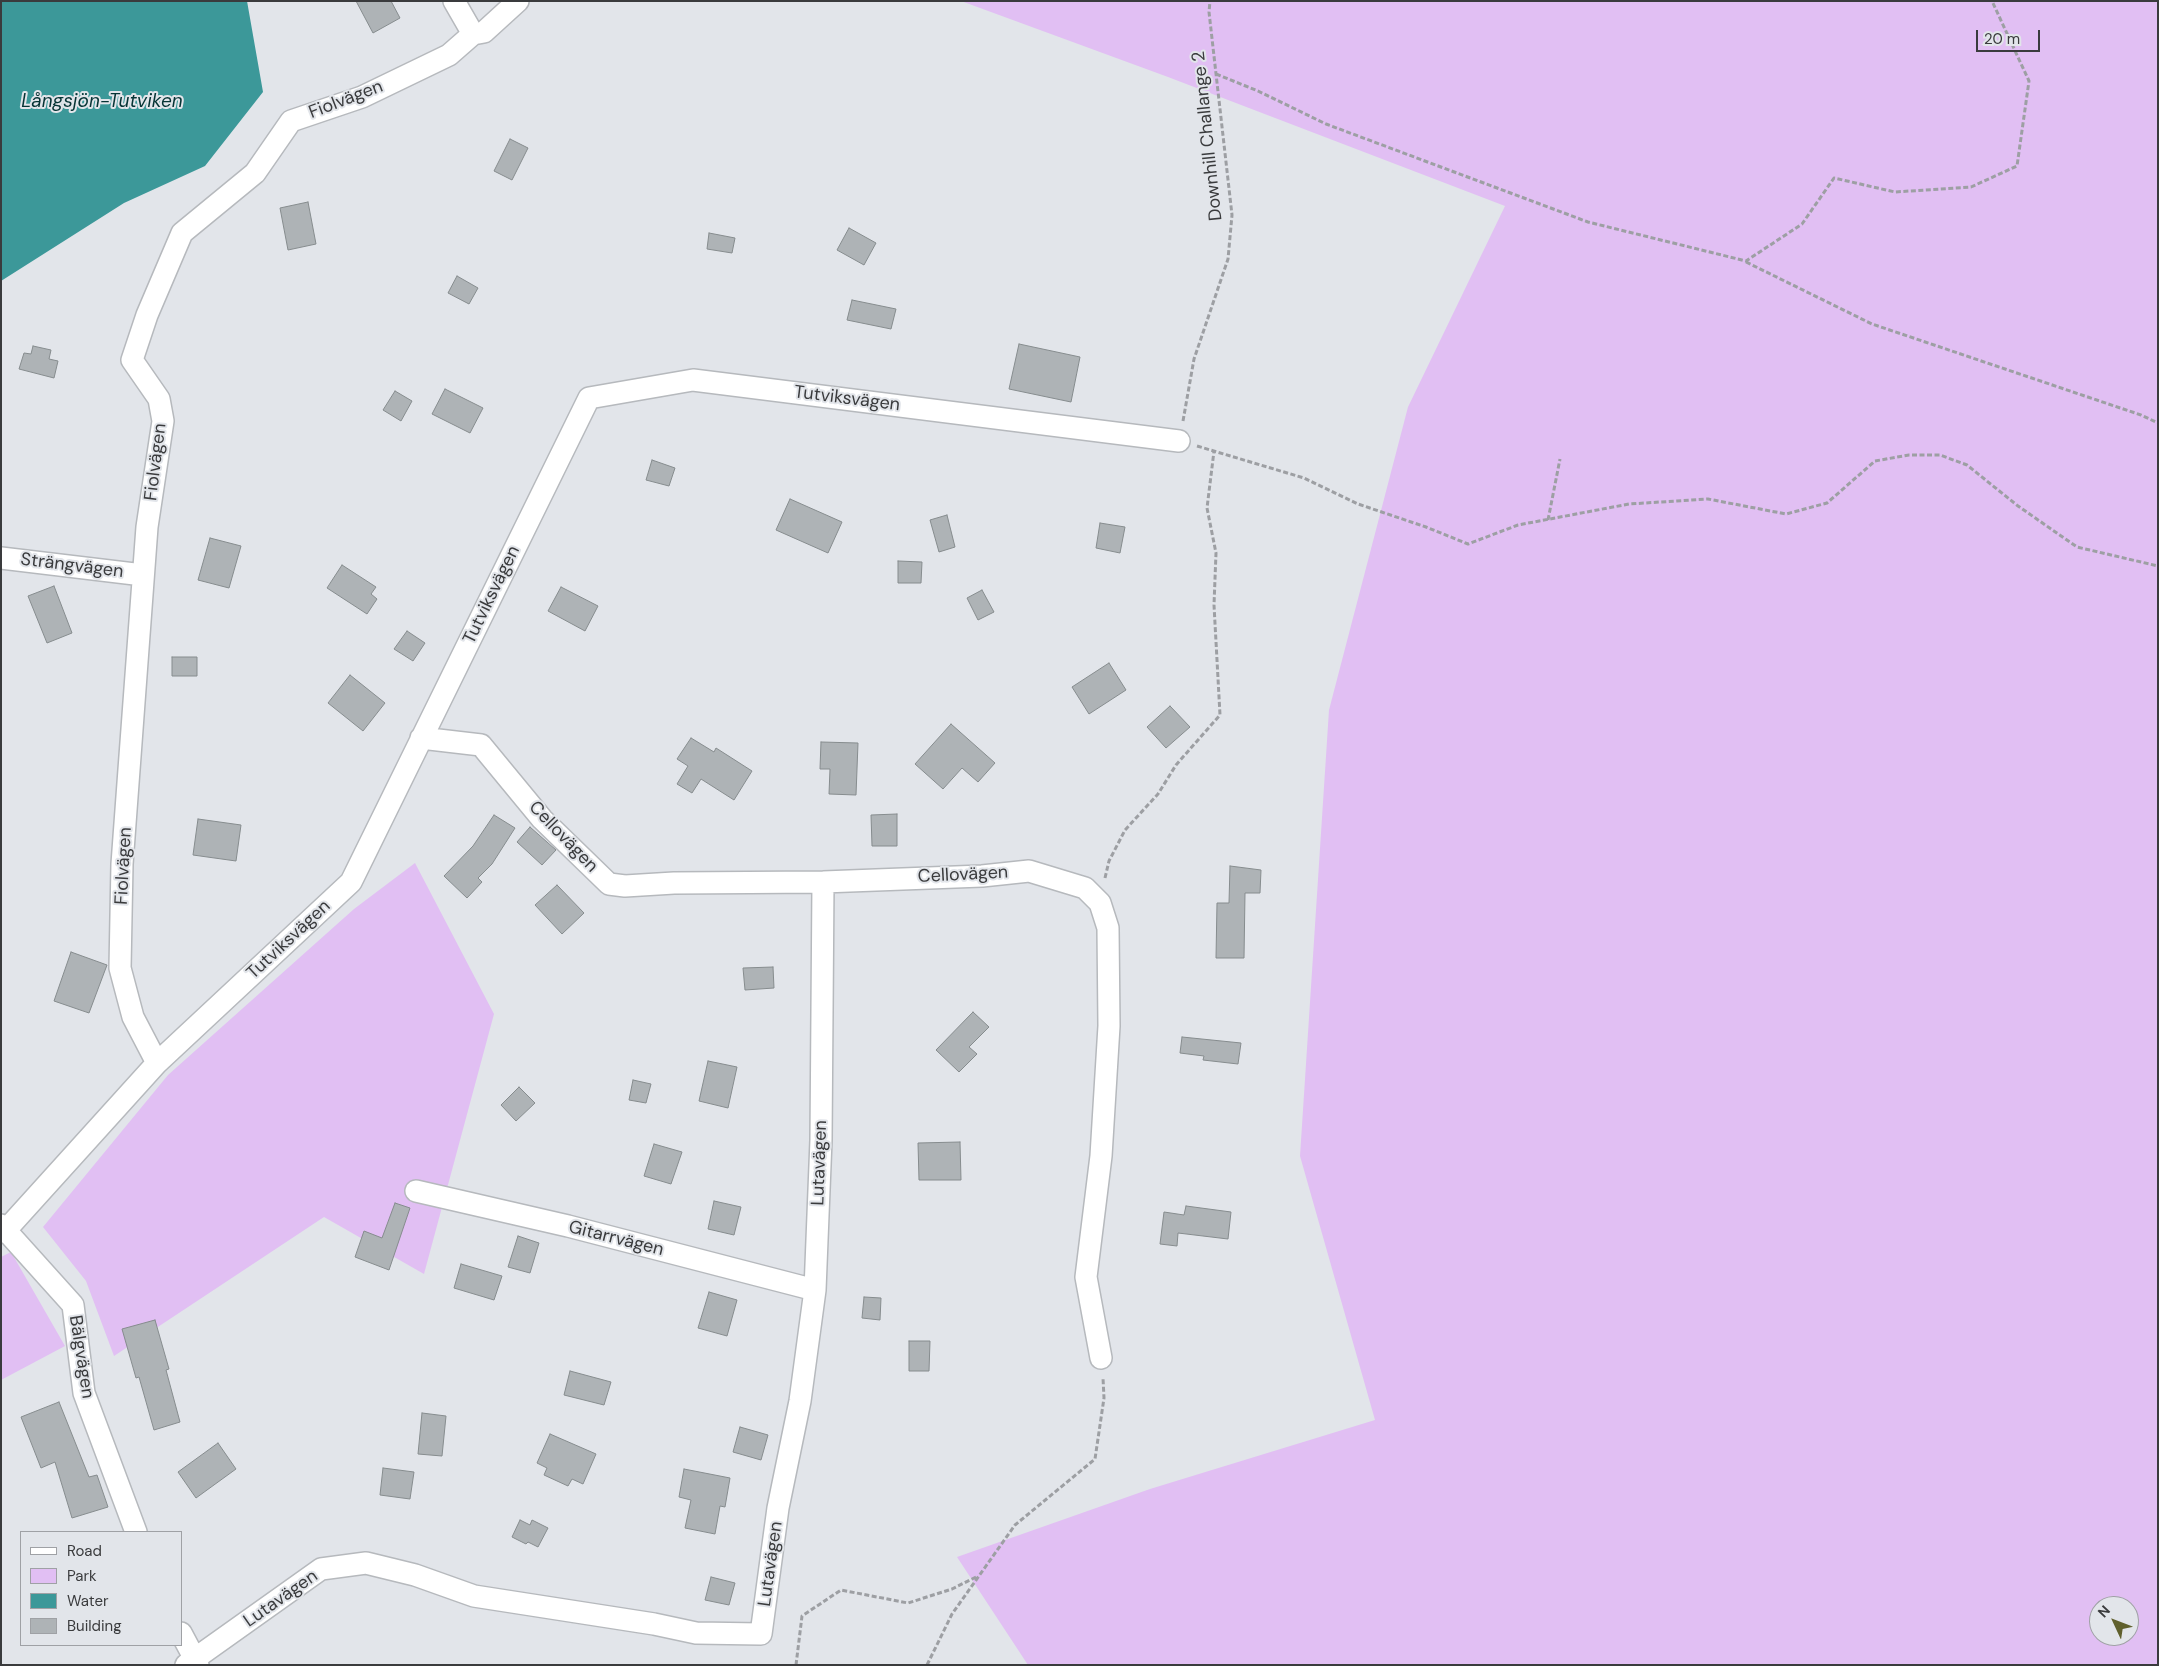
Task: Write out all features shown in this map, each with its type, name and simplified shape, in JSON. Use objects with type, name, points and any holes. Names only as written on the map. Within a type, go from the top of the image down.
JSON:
[{"type":"street","points":[[454,1],[474,34]]},
{"type":"street","name":"Fiolvägen","points":[[157,1063],[132,1017],[120,968],[122,864],[143,575],[147,527],[163,421],[159,399],[132,360],[147,315],[182,233],[255,173],[291,121],[362,97],[449,55],[474,34],[484,32],[518,1]]},
{"type":"street","name":"Tutviksvägen","points":[[3,1229],[157,1063],[351,882],[590,398],[693,380],[1179,441]]},
{"type":"street","name":"Strängvägen","points":[[1,558],[143,575]]},
{"type":"street","name":"Cellovägen","points":[[421,738],[481,745],[542,818],[609,884],[625,886],[674,883],[823,882],[982,876],[1029,871],[1085,888],[1100,903]]},
{"type":"street","name":"Lutavägen","points":[[193,1663],[321,1569],[366,1562],[415,1575],[474,1596],[654,1624],[696,1633],[761,1634],[778,1508],[800,1400],[815,1290],[821,1140],[823,882]]},
{"type":"street","points":[[1100,903],[1108,928],[1110,1026],[1101,1156],[1086,1277],[1101,1358]]},
{"type":"street","name":"Gitarrvägen","points":[[416,1191],[568,1226],[815,1290]]},
{"type":"street","name":"Bälgvägen","points":[[3,1229],[73,1305],[84,1393],[136,1531]]},
{"type":"street","points":[[182,1635],[193,1663]]},
{"type":"path","name":"Downhill Challange 2","points":[[1179,441],[1194,359],[1228,259],[1232,215],[1209,12],[1210,1]]},
{"type":"path","points":[[1746,261],[1802,224],[1834,178],[1895,192],[1933,190],[1971,187],[2017,166],[2030,81],[1992,1]]},
{"type":"path","points":[[1216,74],[1258,90],[1326,124],[1588,222],[1746,261],[1872,324],[2141,415],[2158,423]]},
{"type":"path","points":[[1179,441],[1304,478],[1358,504],[1426,527],[1468,544],[1518,525],[1629,504],[1708,498],[1786,514],[1827,503],[1875,461],[1909,455],[1940,455],[1966,465],[2018,506],[2077,547],[2158,566]]},
{"type":"path","points":[[1100,903],[1109,861],[1125,830],[1158,794],[1176,765],[1220,715],[1214,605],[1216,553],[1207,508],[1214,451]]},
{"type":"path","points":[[1548,520],[1560,459]]},
{"type":"path","points":[[927,1665],[952,1614],[1016,1526],[1095,1459],[1104,1398],[1101,1358]]},
{"type":"path","points":[[796,1665],[802,1616],[842,1590],[908,1603],[952,1590],[980,1574]]},
{"type":"green space","points":[[961,1],[2158,1],[2158,1665],[1028,1665],[957,1557],[1150,1489],[1375,1420],[1300,1156],[1329,710],[1408,407],[1505,206],[1168,77]]},
{"type":"green space","points":[[415,863],[494,1014],[424,1274],[324,1217],[114,1356],[86,1281],[43,1227],[168,1075],[354,909]]},
{"type":"green space","points":[[11,1252],[65,1346],[1,1380],[1,1257]]},
{"type":"water","name":"Långsjön-Tutviken","points":[[1,1],[247,1],[263,92],[205,166],[124,203],[1,281]]},
{"type":"building","points":[[356,1],[391,1],[400,18],[373,33]]},
{"type":"building","points":[[510,139],[528,148],[512,180],[494,171]]},
{"type":"building","points":[[308,202],[316,244],[288,250],[280,208]]},
{"type":"building","points":[[849,228],[876,243],[864,265],[837,250]]},
{"type":"building","points":[[709,233],[735,238],[732,253],[707,249]]},
{"type":"building","points":[[457,276],[478,288],[469,304],[448,293]]},
{"type":"building","points":[[852,300],[896,309],[891,329],[847,320]]},
{"type":"building","points":[[1019,344],[1080,357],[1071,402],[1009,389]]},
{"type":"building","points":[[33,346],[51,350],[49,359],[58,361],[54,378],[19,369],[24,353],[31,354]]},
{"type":"building","points":[[445,389],[483,408],[470,433],[432,414]]},
{"type":"building","points":[[395,391],[412,401],[401,421],[383,410]]},
{"type":"building","points":[[652,460],[675,468],[669,486],[646,480]]},
{"type":"building","points":[[790,499],[842,522],[828,553],[776,530]]},
{"type":"building","points":[[947,515],[955,547],[939,552],[930,520]]},
{"type":"building","points":[[1100,523],[1125,527],[1120,553],[1096,548]]},
{"type":"building","points":[[210,538],[241,546],[229,588],[198,580]]},
{"type":"building","points":[[898,561],[922,562],[921,583],[898,583]]},
{"type":"building","points":[[342,565],[376,587],[371,594],[377,599],[367,614],[327,588]]},
{"type":"building","points":[[54,586],[72,633],[47,643],[28,596]]},
{"type":"building","points":[[561,587],[598,606],[585,631],[548,611]]},
{"type":"building","points":[[982,590],[994,612],[978,620],[967,598]]},
{"type":"building","points":[[407,631],[425,643],[413,661],[394,649]]},
{"type":"building","points":[[172,657],[197,657],[197,676],[172,676]]},
{"type":"building","points":[[1109,663],[1126,690],[1089,714],[1072,687]]},
{"type":"building","points":[[350,675],[385,703],[363,731],[328,703]]},
{"type":"building","points":[[1170,706],[1190,727],[1166,748],[1147,727]]},
{"type":"building","points":[[951,724],[995,763],[978,782],[962,768],[943,789],[915,764]]},
{"type":"building","points":[[691,738],[714,752],[716,748],[752,771],[734,800],[701,779],[692,793],[677,784],[688,766],[677,759]]},
{"type":"building","points":[[821,742],[858,743],[856,795],[829,794],[830,769],[820,769]]},
{"type":"building","points":[[897,814],[897,846],[872,846],[871,815]]},
{"type":"building","points":[[494,815],[515,828],[492,864],[478,878],[482,882],[467,898],[444,876],[473,846]]},
{"type":"building","points":[[198,819],[241,825],[236,861],[193,855]]},
{"type":"building","points":[[530,827],[556,850],[542,865],[517,842]]},
{"type":"building","points":[[1230,866],[1261,870],[1260,893],[1245,893],[1244,958],[1216,958],[1217,903],[1229,903]]},
{"type":"building","points":[[557,885],[584,913],[562,934],[535,905]]},
{"type":"building","points":[[71,952],[107,965],[89,1013],[54,1001]]},
{"type":"building","points":[[773,967],[774,988],[745,990],[743,968]]},
{"type":"building","points":[[973,1012],[989,1027],[969,1047],[977,1054],[959,1072],[936,1050]]},
{"type":"building","points":[[1182,1037],[1241,1043],[1238,1064],[1203,1060],[1204,1056],[1180,1053]]},
{"type":"building","points":[[708,1061],[737,1067],[728,1108],[699,1101]]},
{"type":"building","points":[[633,1080],[651,1084],[646,1103],[629,1100]]},
{"type":"building","points":[[519,1087],[535,1103],[516,1121],[501,1105]]},
{"type":"building","points":[[960,1142],[961,1180],[919,1180],[918,1143]]},
{"type":"building","points":[[654,1144],[682,1152],[671,1184],[644,1176]]},
{"type":"building","points":[[714,1201],[741,1207],[734,1235],[708,1229]]},
{"type":"building","points":[[395,1203],[410,1208],[389,1270],[355,1257],[364,1231],[382,1238]]},
{"type":"building","points":[[1186,1206],[1231,1212],[1228,1239],[1178,1233],[1177,1246],[1160,1244],[1164,1212],[1184,1215]]},
{"type":"building","points":[[518,1236],[539,1243],[530,1273],[508,1267]]},
{"type":"building","points":[[461,1264],[502,1276],[494,1300],[454,1288]]},
{"type":"building","points":[[709,1292],[737,1300],[727,1336],[698,1328]]},
{"type":"building","points":[[864,1297],[881,1298],[880,1320],[862,1318]]},
{"type":"building","points":[[155,1320],[169,1369],[166,1370],[180,1422],[154,1430],[139,1377],[136,1378],[122,1329]]},
{"type":"building","points":[[909,1341],[930,1341],[929,1371],[909,1371]]},
{"type":"building","points":[[570,1371],[611,1382],[604,1405],[564,1395]]},
{"type":"building","points":[[59,1402],[89,1477],[97,1475],[108,1507],[72,1518],[55,1462],[41,1468],[21,1417]]},
{"type":"building","points":[[422,1413],[446,1416],[442,1456],[418,1454]]},
{"type":"building","points":[[740,1427],[768,1435],[761,1460],[733,1452]]},
{"type":"building","points":[[550,1434],[596,1454],[583,1484],[572,1479],[568,1486],[544,1475],[547,1468],[537,1463]]},
{"type":"building","points":[[218,1443],[236,1469],[196,1498],[178,1472]]},
{"type":"building","points":[[383,1468],[414,1472],[410,1499],[380,1495]]},
{"type":"building","points":[[684,1469],[730,1478],[725,1507],[720,1506],[715,1534],[685,1528],[691,1500],[679,1497]]},
{"type":"building","points":[[520,1520],[530,1525],[532,1520],[548,1528],[538,1547],[528,1542],[526,1544],[512,1537]]},
{"type":"building","points":[[711,1577],[735,1583],[729,1605],[705,1600]]}]
